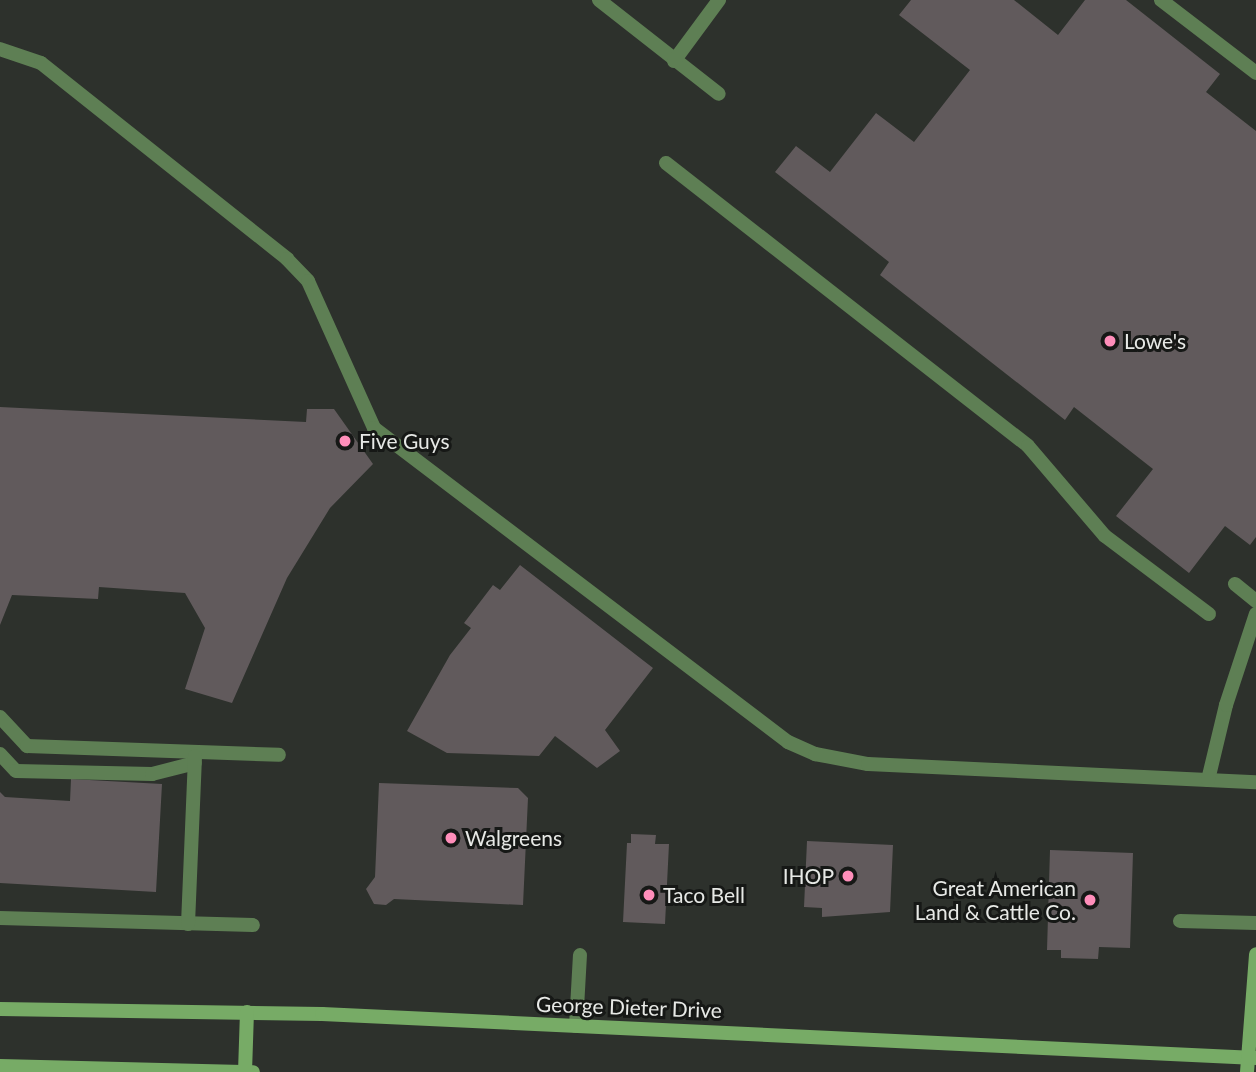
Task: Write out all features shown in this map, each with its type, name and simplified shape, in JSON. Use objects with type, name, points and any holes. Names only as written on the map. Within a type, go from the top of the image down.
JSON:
[{"type":"main road","points":[[1250,1062],[1256,954]]},
{"type":"main road","name":"George Dieter Drive","points":[[0,1009],[247,1012],[1250,1062]]},
{"type":"main road","points":[[246,1072],[247,1012]]},
{"type":"main road","points":[[0,1066],[253,1072]]},
{"type":"lane","points":[[600,0],[719,94]]},
{"type":"lane","points":[[674,61],[719,0]]},
{"type":"lane","points":[[1161,0],[1256,73]]},
{"type":"lane","points":[[0,49],[41,63],[287,259],[308,281],[374,428],[788,742],[816,754],[868,764],[1256,782]]},
{"type":"lane","points":[[666,163],[1028,446],[1105,536],[1209,614]]},
{"type":"lane","points":[[1236,584],[1256,601]]},
{"type":"lane","points":[[1208,780],[1226,705],[1256,614]]},
{"type":"lane","points":[[0,717],[27,746],[195,757],[279,755]]},
{"type":"lane","points":[[0,754],[16,771],[152,774],[195,757]]},
{"type":"lane","points":[[188,924],[195,757]]},
{"type":"lane","points":[[0,918],[253,925]]},
{"type":"lane","points":[[1180,921],[1256,923]]},
{"type":"lane","points":[[576,1027],[580,955]]},
{"type":"building","name":"Lowe's","points":[[911,0],[1014,0],[1058,35],[1085,0],[1126,0],[1220,74],[1206,92],[1256,131],[1256,537],[1250,545],[1225,526],[1189,573],[1116,516],[1153,469],[1074,407],[1065,420],[880,275],[889,262],[775,172],[796,146],[830,172],[876,113],[914,142],[970,70],[899,15]]},
{"type":"building","points":[[0,407],[306,422],[307,409],[334,409],[373,464],[330,508],[287,578],[232,703],[185,689],[205,628],[185,593],[99,587],[98,599],[12,595],[0,625]]},
{"type":"building","points":[[520,565],[653,668],[605,730],[620,751],[597,768],[555,736],[539,756],[447,753],[407,731],[450,655],[471,628],[464,623],[493,585],[500,590]]},
{"type":"building","points":[[71,779],[162,784],[156,892],[0,883],[0,792],[5,797],[70,801]]},
{"type":"building","name":"Walgreens","points":[[379,783],[518,788],[528,798],[523,905],[394,899],[386,905],[374,904],[366,889],[375,877]]},
{"type":"building","points":[[631,834],[656,835],[655,844],[669,844],[665,924],[623,922],[627,843],[631,843]]},
{"type":"building","name":"IHOP","points":[[807,841],[893,845],[890,912],[822,917],[822,908],[804,907]]},
{"type":"building","name":"Great American Land & Cattle Co.","points":[[1050,850],[1133,853],[1130,948],[1099,947],[1098,959],[1061,958],[1061,950],[1047,950]]},
{"type":"place","name":"Lowe's","points":[[1110,341]]},
{"type":"place","name":"Five Guys","points":[[345,441]]},
{"type":"place","name":"Walgreens","points":[[451,838]]},
{"type":"place","name":"IHOP","points":[[848,876]]},
{"type":"place","name":"Taco Bell","points":[[649,895]]},
{"type":"place","name":"Great American Land & Cattle Co.","points":[[1090,900]]}]
